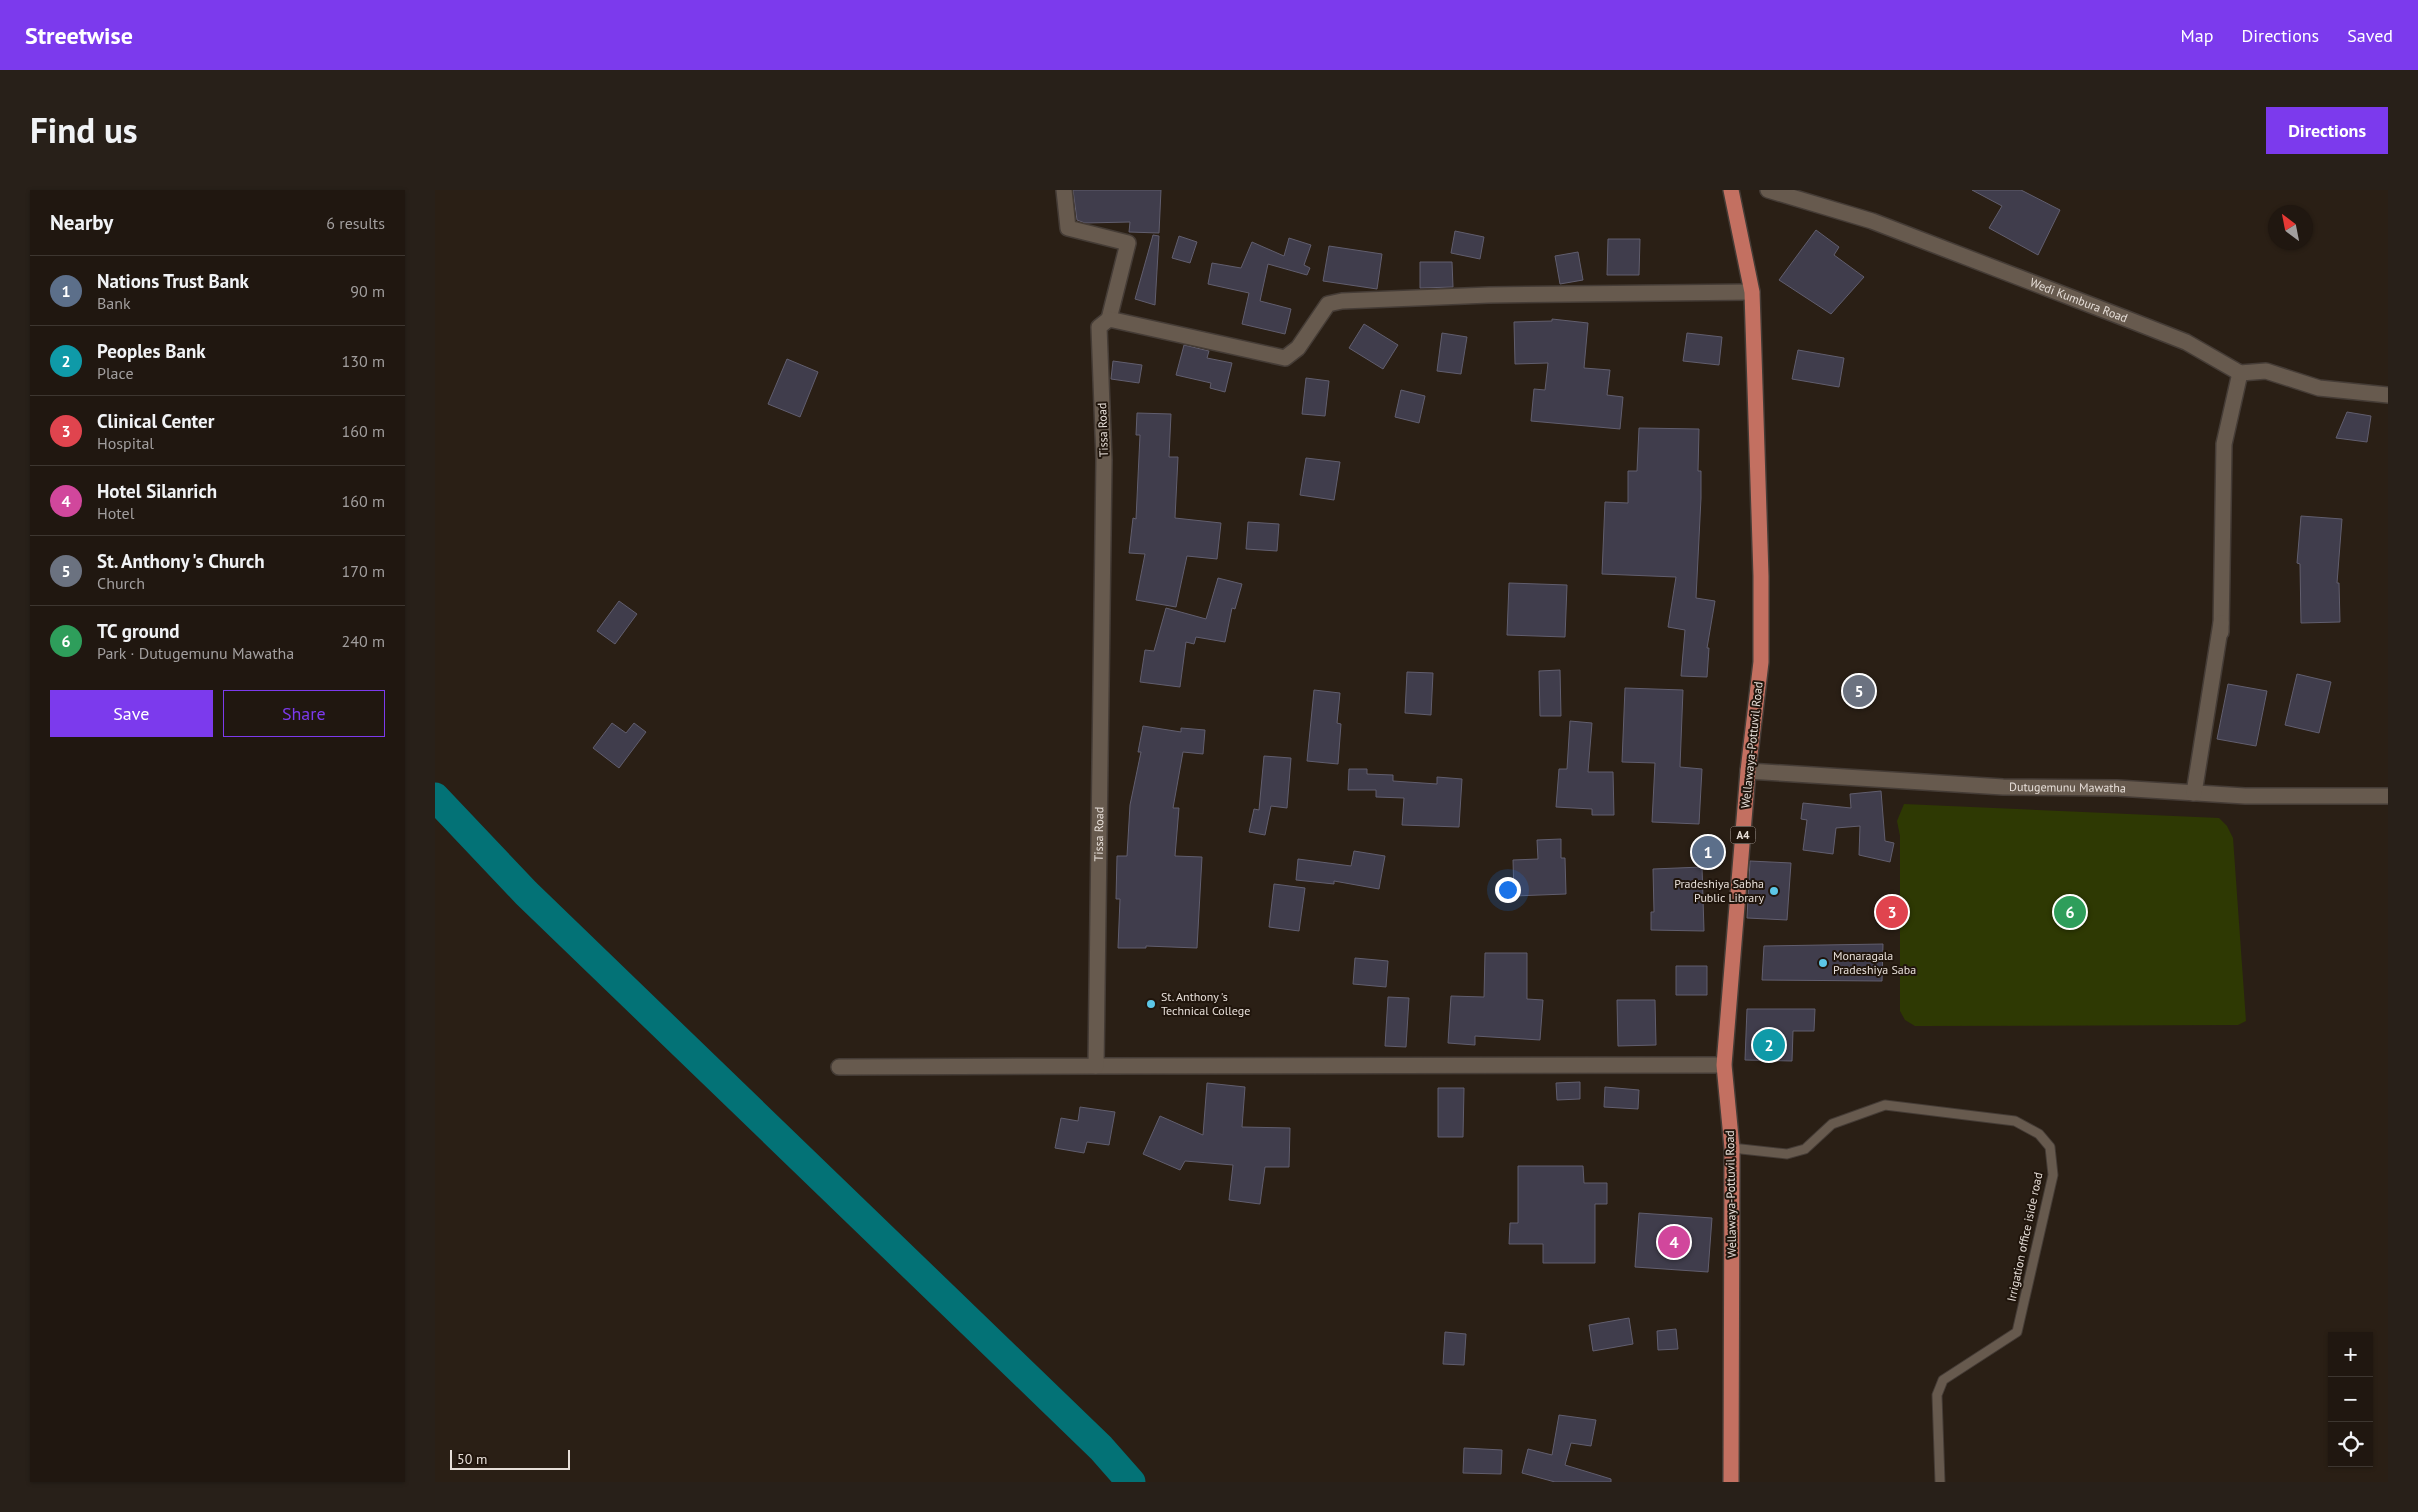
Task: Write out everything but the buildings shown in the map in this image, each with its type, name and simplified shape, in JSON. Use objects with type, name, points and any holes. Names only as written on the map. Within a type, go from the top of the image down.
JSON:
[{"type":"highway","name":"Wellawaya-Pottuvil Road","points":[[1731,190],[1752,292],[1761,576],[1761,662],[1748,771],[1724,1065],[1732,1148],[1731,1482]]},
{"type":"street","points":[[1064,190],[1068,228],[1128,242],[1109,319],[1285,358],[1298,348],[1328,304],[1342,301],[1489,295],[1752,292]]},
{"type":"street","name":"Wedi Kumbura Road","points":[[1769,190],[1872,221],[2122,316],[2185,342],[2240,373]]},
{"type":"street","name":"Tissa Road","points":[[1096,1066],[1104,460],[1099,327],[1109,319]]},
{"type":"street","points":[[2194,793],[2222,626],[2224,444],[2240,373],[2266,371],[2319,388],[2388,395]]},
{"type":"street","name":"Dutugemunu Mawatha","points":[[1748,771],[2003,787],[2117,788],[2245,796],[2388,796]]},
{"type":"street","points":[[839,1067],[1724,1065]]},
{"type":"lane","name":"Irrigation office iside road","points":[[1732,1148],[1787,1154],[1805,1149],[1832,1124],[1885,1105],[2015,1121],[2039,1134],[2050,1147],[2053,1175],[2017,1332],[1943,1380],[1937,1395],[1940,1482]]},
{"type":"shaded area","points":[[1884,900],[1900,900],[1900,923],[1883,923]]},
{"type":"green space","points":[[1904,804],[2219,818],[2227,826],[2233,838],[2246,1021],[2238,1025],[1915,1026],[1905,1020],[1900,1011],[1900,836],[1897,821]]},
{"type":"waterway","points":[[435,797],[526,893],[1101,1448],[1131,1482]]},
{"type":"place","name":"St. Anthony 's Church","points":[[1859,691]]},
{"type":"place","name":"Nations Trust Bank","points":[[1708,852]]},
{"type":"place","name":"Pradeshiya Sabha Public Library","points":[[1774,891]]},
{"type":"place","name":"Clinical Center","points":[[1892,912]]},
{"type":"place","name":"TC ground","points":[[2070,912]]},
{"type":"place","name":"Monaragala Pradeshiya Saba","points":[[1823,963]]},
{"type":"place","name":"St. Anthony 's Technical College","points":[[1151,1004]]},
{"type":"place","name":"Peoples Bank","points":[[1769,1045]]},
{"type":"place","name":"Hotel Silanrich","points":[[1674,1242]]}]
